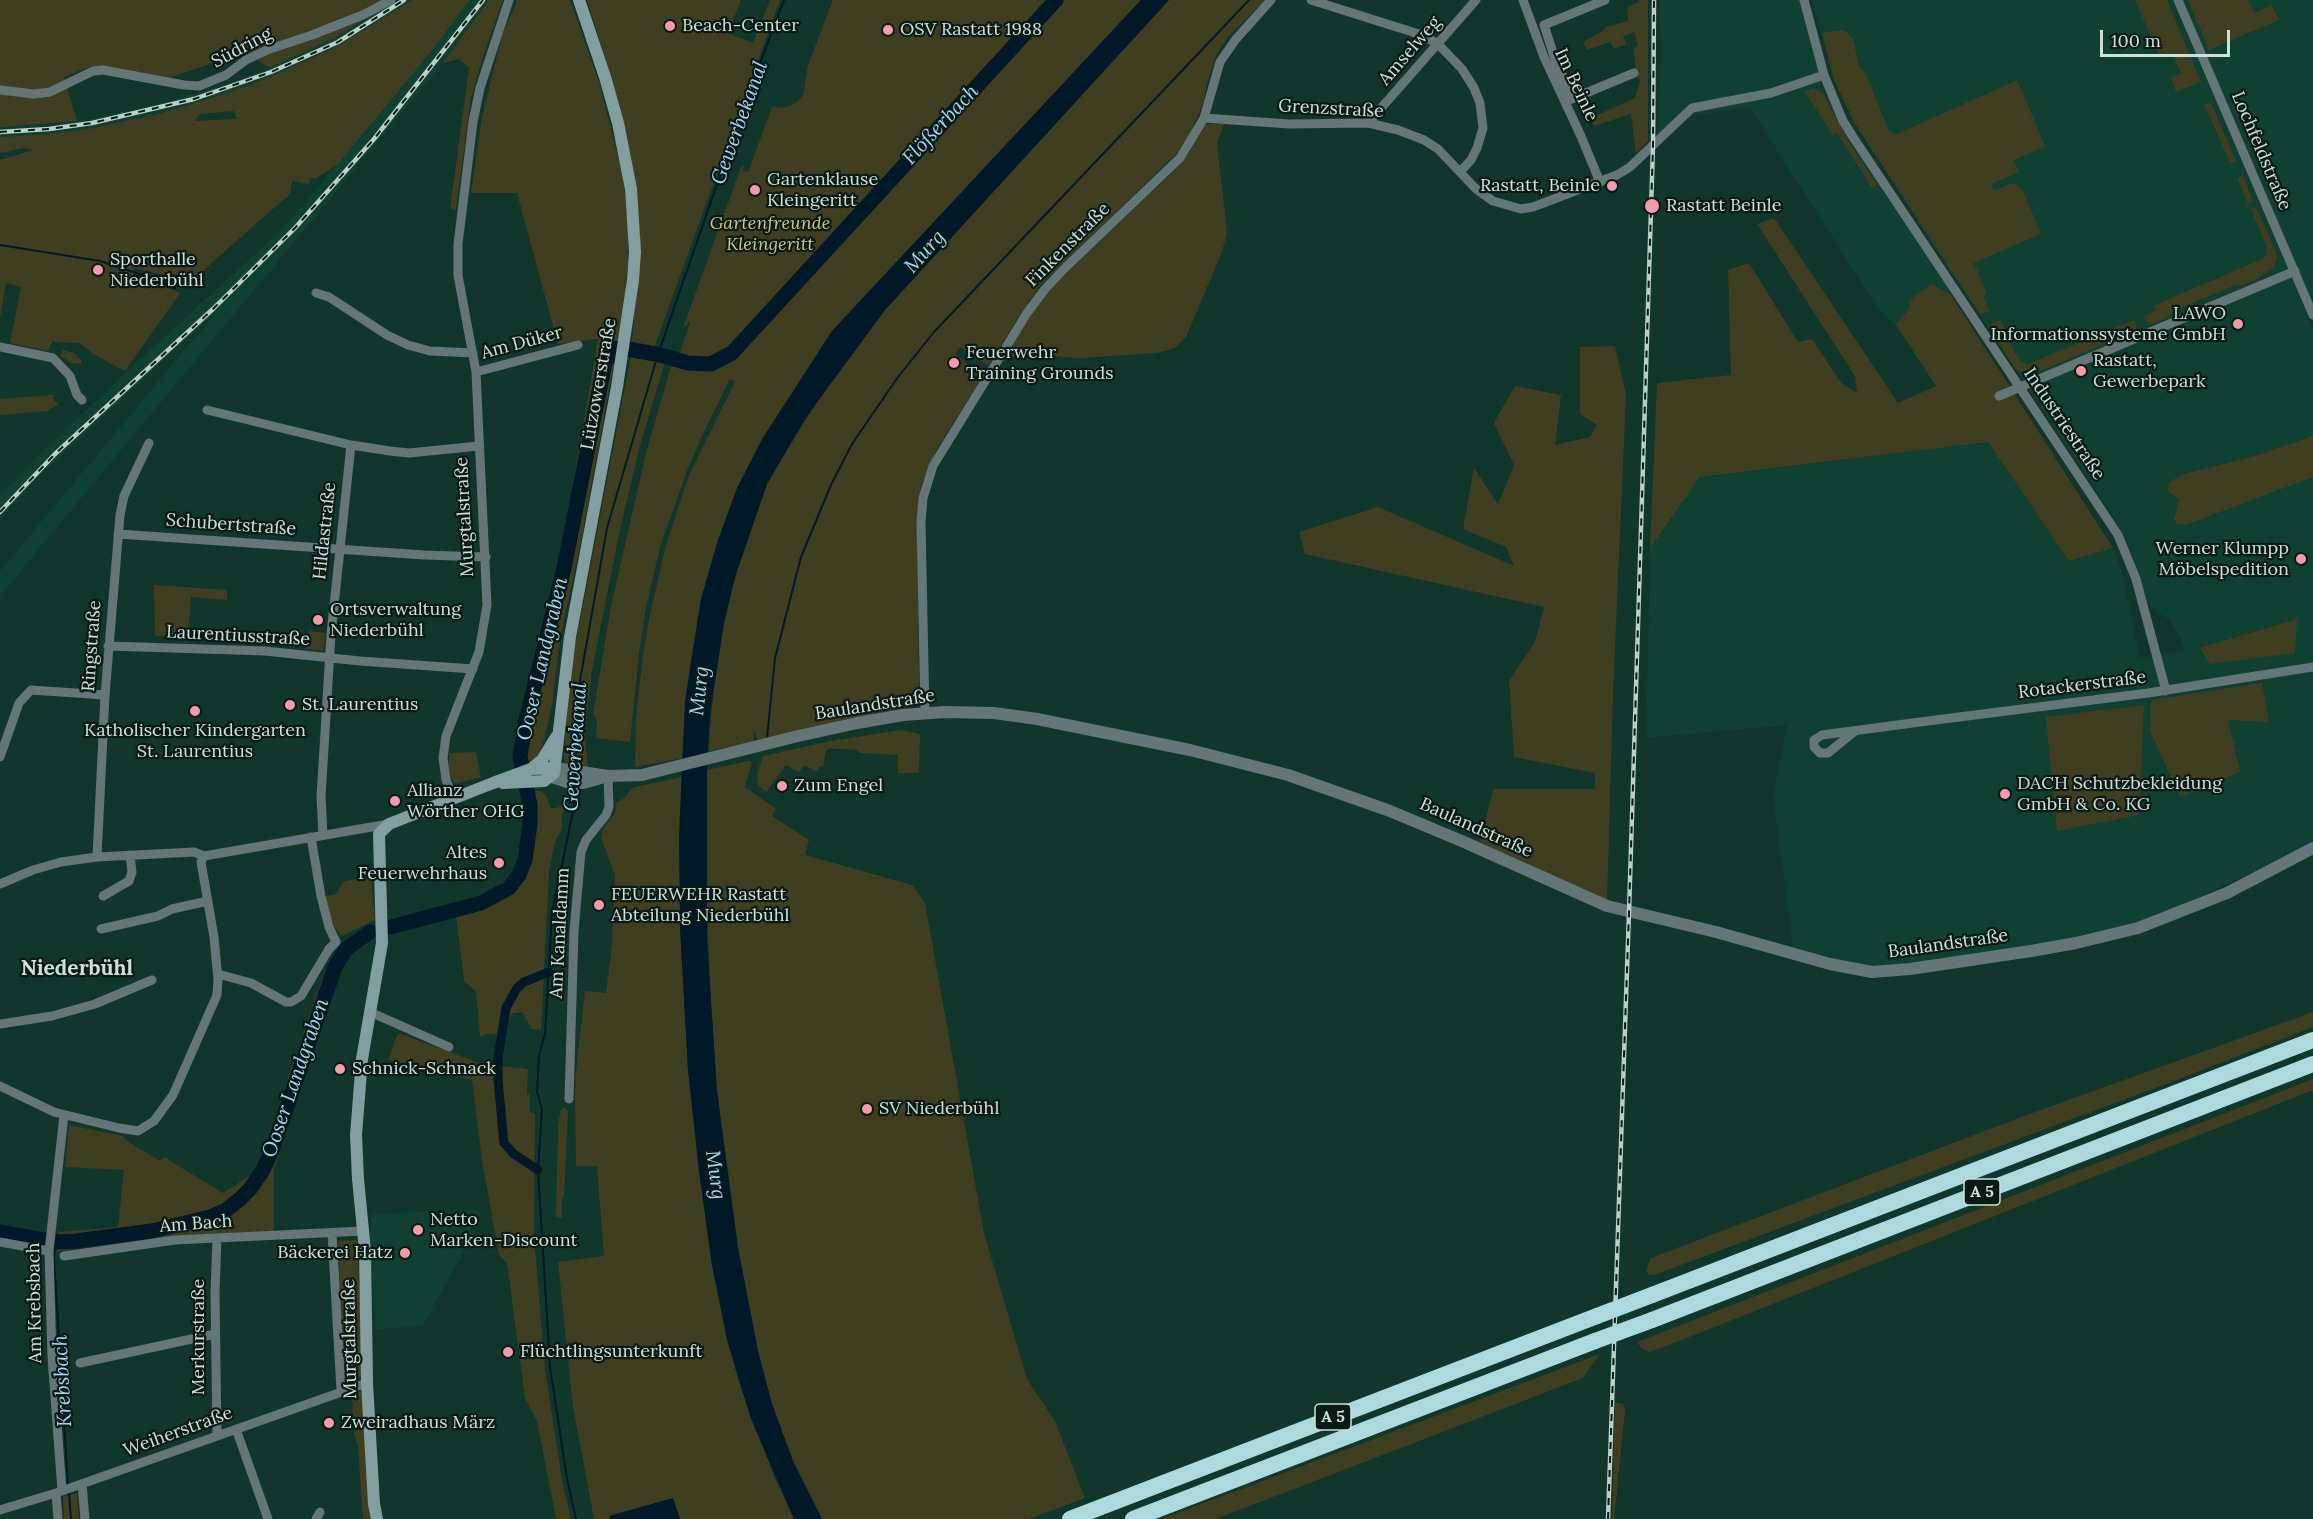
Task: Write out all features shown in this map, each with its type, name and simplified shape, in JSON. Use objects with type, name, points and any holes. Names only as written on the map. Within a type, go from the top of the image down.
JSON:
[{"type":"highway","name":"A 5","points":[[1070,1519],[2313,1040]]},
{"type":"highway","name":"A 5","points":[[1133,1519],[2313,1064]]},
{"type":"main road","name":"Lützowerstraße","points":[[553,772],[570,638],[623,348],[632,291],[635,252],[631,189],[612,100],[579,0]]},
{"type":"main road","points":[[526,777],[546,754],[559,733]]},
{"type":"main road","points":[[389,824],[493,783],[526,777],[544,781],[553,772]]},
{"type":"main road","name":"Murgtalstraße","points":[[377,1519],[374,1504],[367,1383],[366,1271],[357,1166],[356,1117],[362,1059],[382,943],[378,839],[381,830],[389,824]]},
{"type":"street","name":"Südring","points":[[0,90],[34,94],[50,92],[83,75],[103,70],[199,86],[226,75],[246,60],[267,50],[365,14],[390,0]]},
{"type":"street","name":"Murgtalstraße","points":[[453,798],[446,780],[443,758],[446,736],[473,669],[484,632],[487,605],[476,372],[457,262],[473,122],[480,88],[509,0]]},
{"type":"street","name":"Finkenstraße","points":[[925,713],[921,522],[924,492],[933,466],[1027,313],[1045,290],[1065,268],[1170,169],[1189,145],[1204,118],[1220,62],[1236,39],[1271,0]]},
{"type":"street","points":[[1311,0],[1410,31],[1438,44],[1455,60],[1469,78],[1480,103],[1482,117],[1481,138],[1471,160],[1460,172]]},
{"type":"street","name":"Amselweg","points":[[1368,123],[1476,0]]},
{"type":"street","name":"Im Beinle","points":[[1523,0],[1544,57],[1569,100]]},
{"type":"street","name":"Im Beinle","points":[[1600,182],[1580,134],[1544,25],[1605,0]]},
{"type":"street","name":"Industriestraße","points":[[1804,0],[1824,75],[1853,137],[1978,322],[2019,388],[2111,522],[2121,541],[2136,579],[2166,691]]},
{"type":"street","name":"Lochfeldstraße","points":[[2178,0],[2313,315]]},
{"type":"street","points":[[1569,100],[1634,72]]},
{"type":"street","name":"Grenzstraße","points":[[1204,118],[1289,124],[1368,123],[1398,130],[1424,140],[1438,149],[1483,195],[1492,201],[1513,208],[1533,207],[1600,182],[1629,167],[1692,108],[1771,93],[1824,75]]},
{"type":"street","points":[[1999,396],[2295,271]]},
{"type":"street","points":[[315,293],[329,297],[387,335],[408,345],[430,351],[473,353]]},
{"type":"street","name":"Am Düker","points":[[476,372],[578,345]]},
{"type":"street","points":[[0,347],[53,358],[70,376],[77,395],[82,400]]},
{"type":"street","points":[[207,410],[351,445],[409,453],[479,446]]},
{"type":"street","name":"Ringstraße","points":[[97,857],[108,646],[118,534],[124,496],[149,443]]},
{"type":"street","name":"Hildastraße","points":[[323,835],[321,797],[330,658],[351,445]]},
{"type":"street","name":"Schubertstraße","points":[[118,534],[486,557]]},
{"type":"street","name":"Laurentiusstraße","points":[[108,646],[219,648],[473,669]]},
{"type":"street","name":"Rotackerstraße","points":[[1855,730],[2166,691],[2313,667]]},
{"type":"street","points":[[0,757],[19,703],[31,690],[105,695]]},
{"type":"street","name":"Baulandstraße","points":[[553,772],[570,777],[642,775],[857,723],[925,713],[994,713],[1037,719],[1252,764],[1390,811],[1607,906],[1716,932],[1830,964],[1872,972],[1910,969],[2031,951],[2138,928],[2227,893],[2313,848]]},
{"type":"street","name":"Am Kanaldamm","points":[[569,1099],[574,931],[581,852],[586,840],[606,815],[609,807],[608,776]]},
{"type":"street","points":[[0,884],[47,865],[97,857],[194,852],[204,856],[389,824]]},
{"type":"street","points":[[218,974],[251,983],[286,1002],[296,1000],[301,996],[329,949],[336,942],[329,927],[321,896],[311,837]]},
{"type":"street","points":[[103,896],[129,881],[132,872],[130,855]]},
{"type":"street","points":[[0,1086],[33,1103],[64,1115],[129,1131],[138,1131],[154,1121],[173,1095],[216,1000],[218,974],[201,862],[204,856]]},
{"type":"street","points":[[101,928],[153,915],[158,916],[172,909],[208,901]]},
{"type":"street","points":[[0,1024],[41,1018],[95,1004],[114,998],[152,980]]},
{"type":"street","points":[[370,1012],[449,1047]]},
{"type":"street","name":"Am Krebsbach","points":[[58,1519],[63,1490],[52,1366],[49,1248],[64,1115]]},
{"type":"street","points":[[332,1233],[363,1231]]},
{"type":"street","name":"Murgtalstraße","points":[[332,1233],[341,1391]]},
{"type":"street","name":"Am Bach","points":[[64,1256],[146,1244],[332,1233]]},
{"type":"street","name":"Merkurstraße","points":[[216,1436],[217,1238]]},
{"type":"street","points":[[0,1242],[49,1248]]},
{"type":"street","points":[[80,1363],[215,1334]]},
{"type":"street","name":"Weiherstraße","points":[[0,1510],[82,1484],[367,1383]]},
{"type":"street","points":[[236,1429],[267,1517],[257,1519]]},
{"type":"street","points":[[82,1484],[85,1519]]},
{"type":"shaded area","points":[[395,0],[412,0],[340,45],[273,76],[230,92],[162,113],[93,128],[0,137],[0,127],[48,125],[91,119],[159,104],[228,84],[269,68],[354,27]]},
{"type":"shaded area","points":[[470,0],[489,0],[443,63],[0,596],[0,571],[218,310],[40,475],[0,519],[0,496],[35,459],[295,215],[430,53]]},
{"type":"shaded area","points":[[1659,0],[1801,0],[1841,121],[1956,292],[1951,295],[1931,285],[1913,297],[1907,311],[1896,325],[1878,309],[1750,108],[1685,117],[1658,133],[1661,52]]},
{"type":"shaded area","points":[[1812,0],[2313,0],[2313,296],[2301,300],[2313,329],[2313,840],[2300,850],[2152,919],[2071,941],[1893,967],[1855,966],[1793,948],[1773,798],[1786,725],[1646,738],[1650,548],[1700,477],[1988,442],[2069,561],[2113,548],[2122,570],[2140,658],[2185,650],[2180,636],[2168,619],[2149,606],[2132,556],[2115,518],[1917,222],[1918,218],[1855,124],[1834,80]]},
{"type":"shaded area","points":[[478,1209],[462,1255],[423,1325],[376,1330],[370,1234],[372,1214]]},
{"type":"green space","points":[[0,0],[395,0],[336,37],[269,68],[245,52],[169,78],[103,66],[89,67],[64,77],[77,121],[0,127]]},
{"type":"green space","points":[[412,0],[470,0],[430,53],[338,164],[316,178],[310,178],[309,184],[292,181],[290,194],[210,264],[194,282],[134,268],[133,274],[180,293],[125,371],[93,354],[80,343],[54,342],[53,340],[48,351],[10,343],[21,287],[6,283],[0,318],[0,160],[33,150],[24,148],[0,153],[0,137],[93,128],[162,113],[273,76],[340,45]],"holes":[[[234,111],[236,119],[194,121],[200,114]]]},
{"type":"green space","points":[[489,0],[503,0],[471,99],[456,210],[450,209],[469,68],[459,59],[443,63]]},
{"type":"green space","points":[[518,0],[570,0],[599,82],[623,175],[628,228],[628,264],[624,308],[581,542],[560,639],[552,705],[540,752],[535,758],[517,768],[516,744],[538,648],[555,589],[598,339],[558,344],[517,193],[471,193],[482,117],[504,30]]},
{"type":"green space","points":[[587,0],[741,0],[728,33],[753,43],[770,0],[780,0],[654,348],[632,341],[639,247],[636,187],[611,77]]},
{"type":"green space","name":"Gartenfreunde Kleingeritt","points":[[833,0],[1052,0],[730,351],[712,361],[693,362],[678,358],[691,320],[683,328],[741,167],[744,165],[743,171],[748,172],[772,107],[789,106],[803,95],[808,65]]},
{"type":"green space","points":[[1060,0],[1141,0],[832,331],[718,540],[701,599],[690,666],[682,758],[635,767],[636,718],[643,654],[666,545],[688,478],[735,381],[730,379],[702,436],[660,547],[646,607],[630,742],[596,738],[597,720],[593,714],[611,606],[646,453],[672,363],[702,369],[724,362],[739,351]]},
{"type":"green space","points":[[1169,0],[1265,0],[1227,38],[1216,55],[1206,86],[1204,101],[1190,134],[1176,154],[1040,286],[988,366],[960,347],[955,354],[983,376],[937,449],[921,485],[917,512],[919,693],[914,706],[843,720],[758,743],[754,729],[754,742],[708,751],[716,666],[735,577],[767,484],[787,449],[823,393],[885,310]]},
{"type":"green space","points":[[1639,0],[1648,0],[1648,141],[1636,153],[1631,114],[1594,126],[1591,118],[1635,98],[1640,81],[1636,75],[1634,48],[1638,46],[1634,32],[1623,36],[1626,44],[1614,49],[1610,42],[1587,50],[1583,42],[1606,27],[1628,21],[1627,7]]},
{"type":"green space","points":[[2135,0],[2167,0],[2201,82],[2176,92],[2171,78],[2181,73],[2172,53],[2160,57]]},
{"type":"green space","points":[[2188,0],[2248,0],[2254,13],[2272,5],[2279,20],[2209,50]]},
{"type":"green space","points":[[1844,30],[1853,39],[1859,66],[1866,74],[1889,131],[1897,134],[2017,80],[2045,146],[2014,160],[2019,172],[1991,184],[1994,191],[2010,184],[2018,185],[2023,191],[2041,234],[1974,263],[1987,294],[1983,296],[1990,312],[1980,314],[1855,124],[1834,80],[1822,33]]},
{"type":"green space","points":[[1813,88],[1823,93],[1846,137],[1877,185],[1872,188],[1837,133],[1833,135],[1805,92]]},
{"type":"green space","points":[[2211,103],[2237,163],[2230,162],[2204,105]]},
{"type":"green space","points":[[1208,124],[1224,124],[1217,143],[1227,233],[1222,252],[1186,337],[1175,348],[1157,353],[1080,358],[1020,354],[1002,362],[1026,320],[1047,292],[1177,168],[1190,152],[1201,127]]},
{"type":"green space","points":[[2242,174],[2253,201],[2248,204],[2238,180]]},
{"type":"green space","points":[[2256,207],[2276,252],[2274,267],[2259,278],[2173,311],[2169,317],[2151,325],[2147,322],[2143,316],[2155,311],[2153,306],[2264,258],[2267,248],[2251,209]]},
{"type":"green space","points":[[1774,218],[1898,403],[1936,386],[1896,325],[1907,311],[1913,297],[1931,284],[1951,295],[2113,548],[2069,561],[1988,442],[1700,477],[1650,548],[1657,383],[1731,375],[1728,270],[1749,263],[1798,342],[1812,339],[1842,384],[1857,393],[1855,376],[1757,224]]},
{"type":"green space","points":[[2001,320],[2014,351],[2021,361],[2028,364],[2134,320],[2138,330],[2031,375],[2025,375],[2014,367],[1987,326]]},
{"type":"green space","points":[[1615,346],[1626,395],[1607,902],[1566,888],[1480,842],[1493,789],[1595,789],[1595,773],[1514,757],[1509,681],[1535,642],[1544,607],[1305,554],[1299,532],[1378,507],[1514,566],[1506,547],[1463,529],[1474,468],[1498,504],[1514,465],[1494,423],[1515,386],[1561,395],[1555,445],[1590,437],[1597,425],[1580,414],[1580,347]]},
{"type":"green space","points":[[63,350],[74,353],[81,360],[81,364],[72,363],[60,356]]},
{"type":"green space","points":[[631,356],[665,362],[639,449],[618,539],[592,670],[585,733],[588,769],[578,768],[578,756],[570,755],[570,766],[565,763],[564,757],[568,692]]},
{"type":"green space","points":[[53,395],[54,401],[58,404],[44,413],[44,411],[0,415],[0,399]]},
{"type":"green space","points":[[2313,436],[2313,477],[2188,524],[2178,525],[2174,520],[2179,499],[2167,491],[2169,482],[2184,474],[2252,457]]},
{"type":"green space","points":[[154,585],[227,590],[227,600],[191,597],[188,636],[155,636]]},
{"type":"green space","points":[[2297,619],[2295,653],[2210,664],[2200,648]]},
{"type":"green space","points":[[309,631],[326,633],[323,651],[306,649]]},
{"type":"green space","points":[[2262,683],[2269,722],[2228,720],[2240,772],[2180,797],[2150,731],[2151,700]]},
{"type":"green space","points":[[2144,705],[2139,815],[2057,831],[2046,717]]},
{"type":"green space","points":[[900,730],[920,734],[919,773],[898,773],[898,755],[829,748],[826,751],[823,767],[820,766],[817,772],[804,765],[799,772],[786,765],[766,792],[758,785],[757,773],[763,756],[831,741]]},
{"type":"green space","points":[[476,752],[481,778],[455,783],[449,769],[449,753]]},
{"type":"green space","points":[[752,762],[745,787],[776,809],[772,816],[809,840],[805,855],[912,885],[925,903],[984,1233],[1027,1379],[1055,1421],[1085,1498],[1029,1519],[822,1519],[793,1461],[772,1404],[758,1351],[738,1248],[717,1091],[711,1005],[706,877],[707,770]]},
{"type":"green space","points":[[682,777],[680,928],[688,1070],[712,1265],[738,1380],[773,1474],[794,1519],[680,1519],[673,1498],[610,1517],[610,1519],[594,1519],[573,1407],[558,1262],[604,1256],[597,1166],[576,1166],[575,1080],[585,991],[606,993],[612,945],[615,875],[601,838],[603,829],[615,813],[617,802],[625,798],[631,788]]},
{"type":"green space","points":[[529,791],[541,791],[545,794],[551,808],[563,805],[565,808],[562,815],[562,829],[555,842],[549,872],[541,1030],[532,1029],[522,1012],[513,1013],[502,1030],[496,1034],[486,1034],[480,1037],[476,992],[464,981],[456,914],[498,900],[511,892],[519,883],[530,852],[533,831],[534,815]]},
{"type":"green space","points":[[371,877],[375,920],[341,936],[331,921],[325,896],[336,894],[344,881]]},
{"type":"green space","points":[[342,945],[326,979],[269,1150],[261,1169],[250,1185],[232,1202],[212,1213],[184,1222],[136,1231],[57,1239],[58,1232],[118,1227],[124,1170],[65,1167],[69,1125],[122,1136],[160,1161],[164,1157],[223,1193],[256,1172],[322,979],[338,947]]},
{"type":"green space","points":[[2313,1012],[2313,1027],[2174,1081],[1657,1274],[1649,1275],[1646,1270],[1651,1258],[2024,1116]]},
{"type":"green space","points":[[398,1033],[482,1064],[528,1069],[527,1094],[530,1095],[530,1112],[535,1114],[534,1236],[545,1369],[562,1480],[571,1519],[556,1519],[537,1421],[525,1398],[507,1263],[499,1255],[482,1161],[472,1080],[388,1060]]},
{"type":"green space","points":[[2313,1079],[2313,1090],[1664,1347],[1650,1352],[1642,1349],[1637,1342]]},
{"type":"green space","points":[[564,1107],[568,1111],[562,1218],[556,1217],[558,1124],[561,1110]]},
{"type":"green space","points":[[287,1120],[290,1121],[274,1168],[274,1231],[175,1236],[57,1251],[62,1245],[105,1242],[163,1233],[220,1218],[238,1206],[266,1175]]},
{"type":"green space","points":[[0,1225],[45,1233],[44,1245],[0,1237]]},
{"type":"green space","points":[[357,1240],[363,1372],[358,1379],[349,1384],[344,1379],[338,1241]]},
{"type":"green space","points":[[1600,1354],[1583,1378],[1216,1519],[1161,1519]]},
{"type":"green space","points":[[361,1391],[374,1519],[363,1519],[358,1448],[353,1428],[352,1395]]},
{"type":"green space","points":[[1615,1402],[1623,1404],[1625,1410],[1614,1519],[1612,1519]]},
{"type":"green space","points":[[77,1493],[79,1519],[64,1519],[63,1497]]},
{"type":"water","name":"Murg","points":[[1141,0],[1169,0],[885,310],[807,416],[767,484],[735,577],[724,623],[710,714],[707,770],[707,940],[717,1091],[738,1248],[758,1351],[772,1404],[793,1461],[822,1519],[794,1519],[751,1419],[727,1340],[712,1265],[688,1070],[680,928],[679,836],[685,701],[701,599],[718,540],[737,488],[762,439],[832,331]]},
{"type":"water","points":[[673,1498],[680,1519],[610,1519],[609,1516]]},
{"type":"waterway","name":"Gewerbekanal","points":[[575,767],[578,692],[607,528],[658,354],[749,92],[784,0]]},
{"type":"waterway","name":"Flößerbach","points":[[660,355],[688,363],[711,364],[732,353],[1056,0]]},
{"type":"waterway","points":[[767,738],[775,658],[801,557],[831,485],[852,444],[898,377],[934,332],[1249,0]]},
{"type":"waterway","points":[[0,245],[100,261],[175,288]]},
{"type":"waterway","name":"Ooser Landgraben","points":[[391,927],[481,903],[509,888],[519,875],[525,860],[530,824],[530,805],[520,756],[526,720],[564,568],[605,362],[616,349],[622,348],[655,354]]},
{"type":"waterway","name":"Gewerbekanal","points":[[575,787],[575,801],[552,913],[545,1034],[539,1055],[537,1092],[542,1109],[538,1170],[550,1367],[567,1479],[576,1519]]},
{"type":"waterway","name":"Ooser Landgraben","points":[[0,1232],[55,1242],[152,1231],[210,1217],[226,1210],[240,1199],[263,1170],[272,1150],[335,967],[346,949],[370,932]]},
{"type":"waterway","points":[[538,1170],[514,1154],[504,1143],[498,1058],[506,1008],[517,988],[524,982],[549,972]]},
{"type":"waterway","name":"Krebsbach","points":[[55,1242],[54,1259],[68,1486]]},
{"type":"waterway","name":"Krebsbach","points":[[69,1492],[71,1519]]},
{"type":"railway","points":[[0,132],[92,123],[194,99],[271,72],[338,42],[404,0]]},
{"type":"railway","points":[[0,512],[55,454],[214,308],[295,228],[374,139],[483,0]]},
{"type":"railway","points":[[1608,1519],[1653,146],[1654,0]]},
{"type":"place","name":"Beach-Center","points":[[670,26]]},
{"type":"place","name":"OSV Rastatt 1988","points":[[888,30]]},
{"type":"place","name":"Rastatt, Beinle","points":[[1612,186]]},
{"type":"place","name":"Gartenklause Kleingeritt","points":[[755,190]]},
{"type":"place","name":"Rastatt Beinle","points":[[1652,206]]},
{"type":"place","name":"Sporthalle Niederbühl","points":[[98,270]]},
{"type":"place","name":"LAWO Informationssysteme GmbH","points":[[2238,324]]},
{"type":"place","name":"Feuerwehr Training Grounds","points":[[954,363]]},
{"type":"place","name":"Rastatt, Gewerbepark","points":[[2081,371]]},
{"type":"place","name":"Werner Klumpp Möbelspedition","points":[[2301,559]]},
{"type":"place","name":"Ortsverwaltung Niederbühl","points":[[318,620]]},
{"type":"place","name":"St. Laurentius","points":[[290,705]]},
{"type":"place","name":"Katholischer Kindergarten St. Laurentius","points":[[195,711]]},
{"type":"place","name":"Zum Engel","points":[[782,786]]},
{"type":"place","name":"DACH Schutzbekleidung GmbH & Co. KG","points":[[2005,794]]},
{"type":"place","name":"Allianz Wörther OHG","points":[[395,801]]},
{"type":"place","name":"Altes Feuerwehrhaus","points":[[499,863]]},
{"type":"place","name":"FEUERWEHR Rastatt Abteilung Niederbühl","points":[[599,905]]},
{"type":"place","name":"Schnick-Schnack","points":[[340,1069]]},
{"type":"place","name":"SV Niederbühl","points":[[867,1109]]},
{"type":"place","name":"Netto Marken-Discount","points":[[418,1230]]},
{"type":"place","name":"Bäckerei Hatz","points":[[405,1253]]},
{"type":"place","name":"Flüchtlingsunterkunft","points":[[508,1352]]},
{"type":"place","name":"Zweiradhaus März","points":[[329,1423]]},
{"type":"district","name":"Niederbühl","points":[[77,969]]}]
